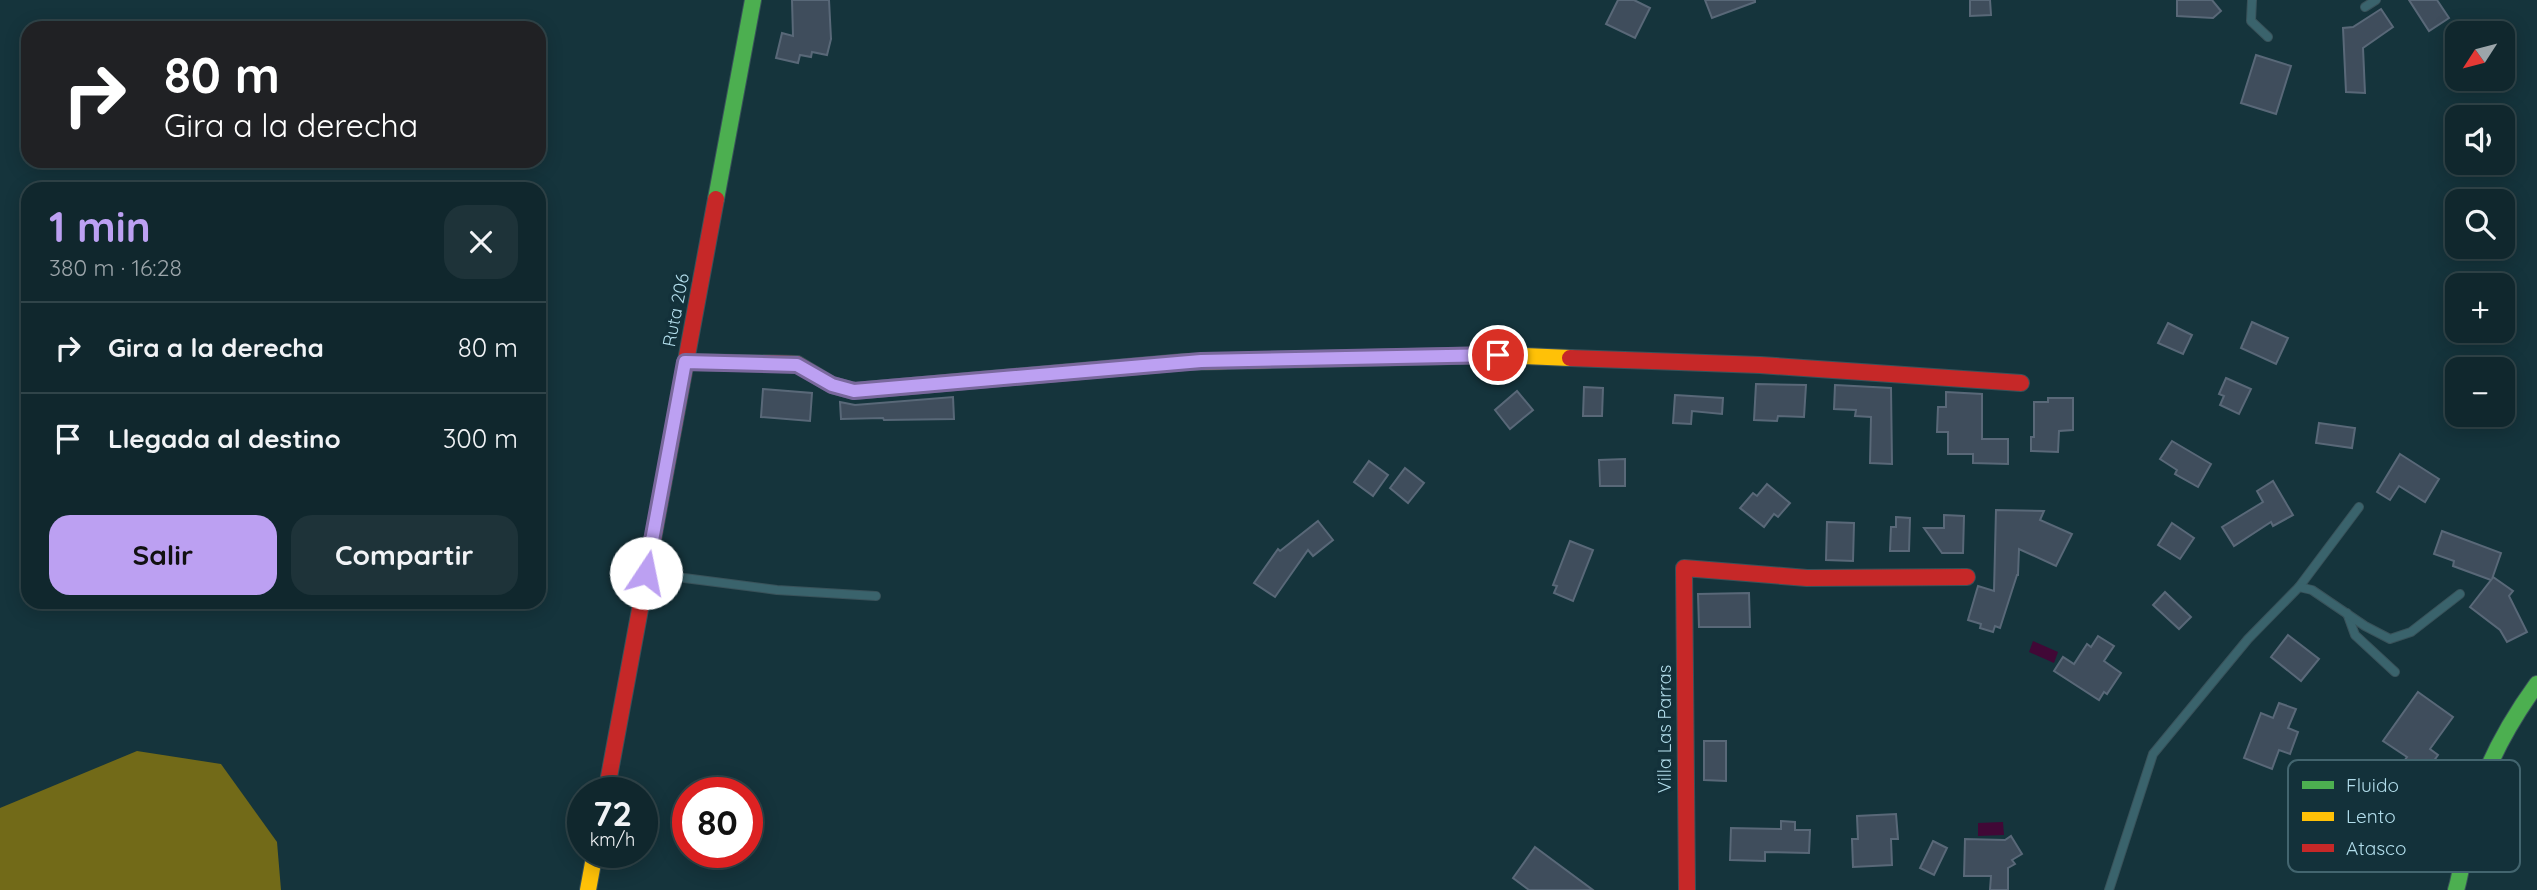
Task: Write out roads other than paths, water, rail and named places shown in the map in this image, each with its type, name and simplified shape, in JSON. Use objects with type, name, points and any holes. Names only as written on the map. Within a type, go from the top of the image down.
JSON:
[{"type":"main road","name":"Ruta 206","points":[[609,777],[753,0]]},
{"type":"main road","points":[[685,362],[797,365],[832,385],[854,391],[1201,361],[1498,355],[1747,364],[2021,383]]},
{"type":"main road","name":"Villa Las Parras","points":[[1687,890],[1684,568],[1807,578],[1967,577]]},
{"type":"main road","points":[[2493,760],[2524,700],[2537,684]]},
{"type":"main road","points":[[588,890],[592,868]]},
{"type":"lane","points":[[2252,0],[2250,21],[2268,37]]},
{"type":"lane","points":[[2365,7],[2376,0]]},
{"type":"lane","points":[[2109,890],[2153,754],[2248,639],[2299,587],[2359,507]]},
{"type":"lane","points":[[646,573],[777,590],[876,596]]},
{"type":"lane","points":[[2299,587],[2312,590],[2365,626],[2390,639],[2411,632],[2460,594]]},
{"type":"lane","points":[[2347,613],[2355,635],[2395,672]]}]
